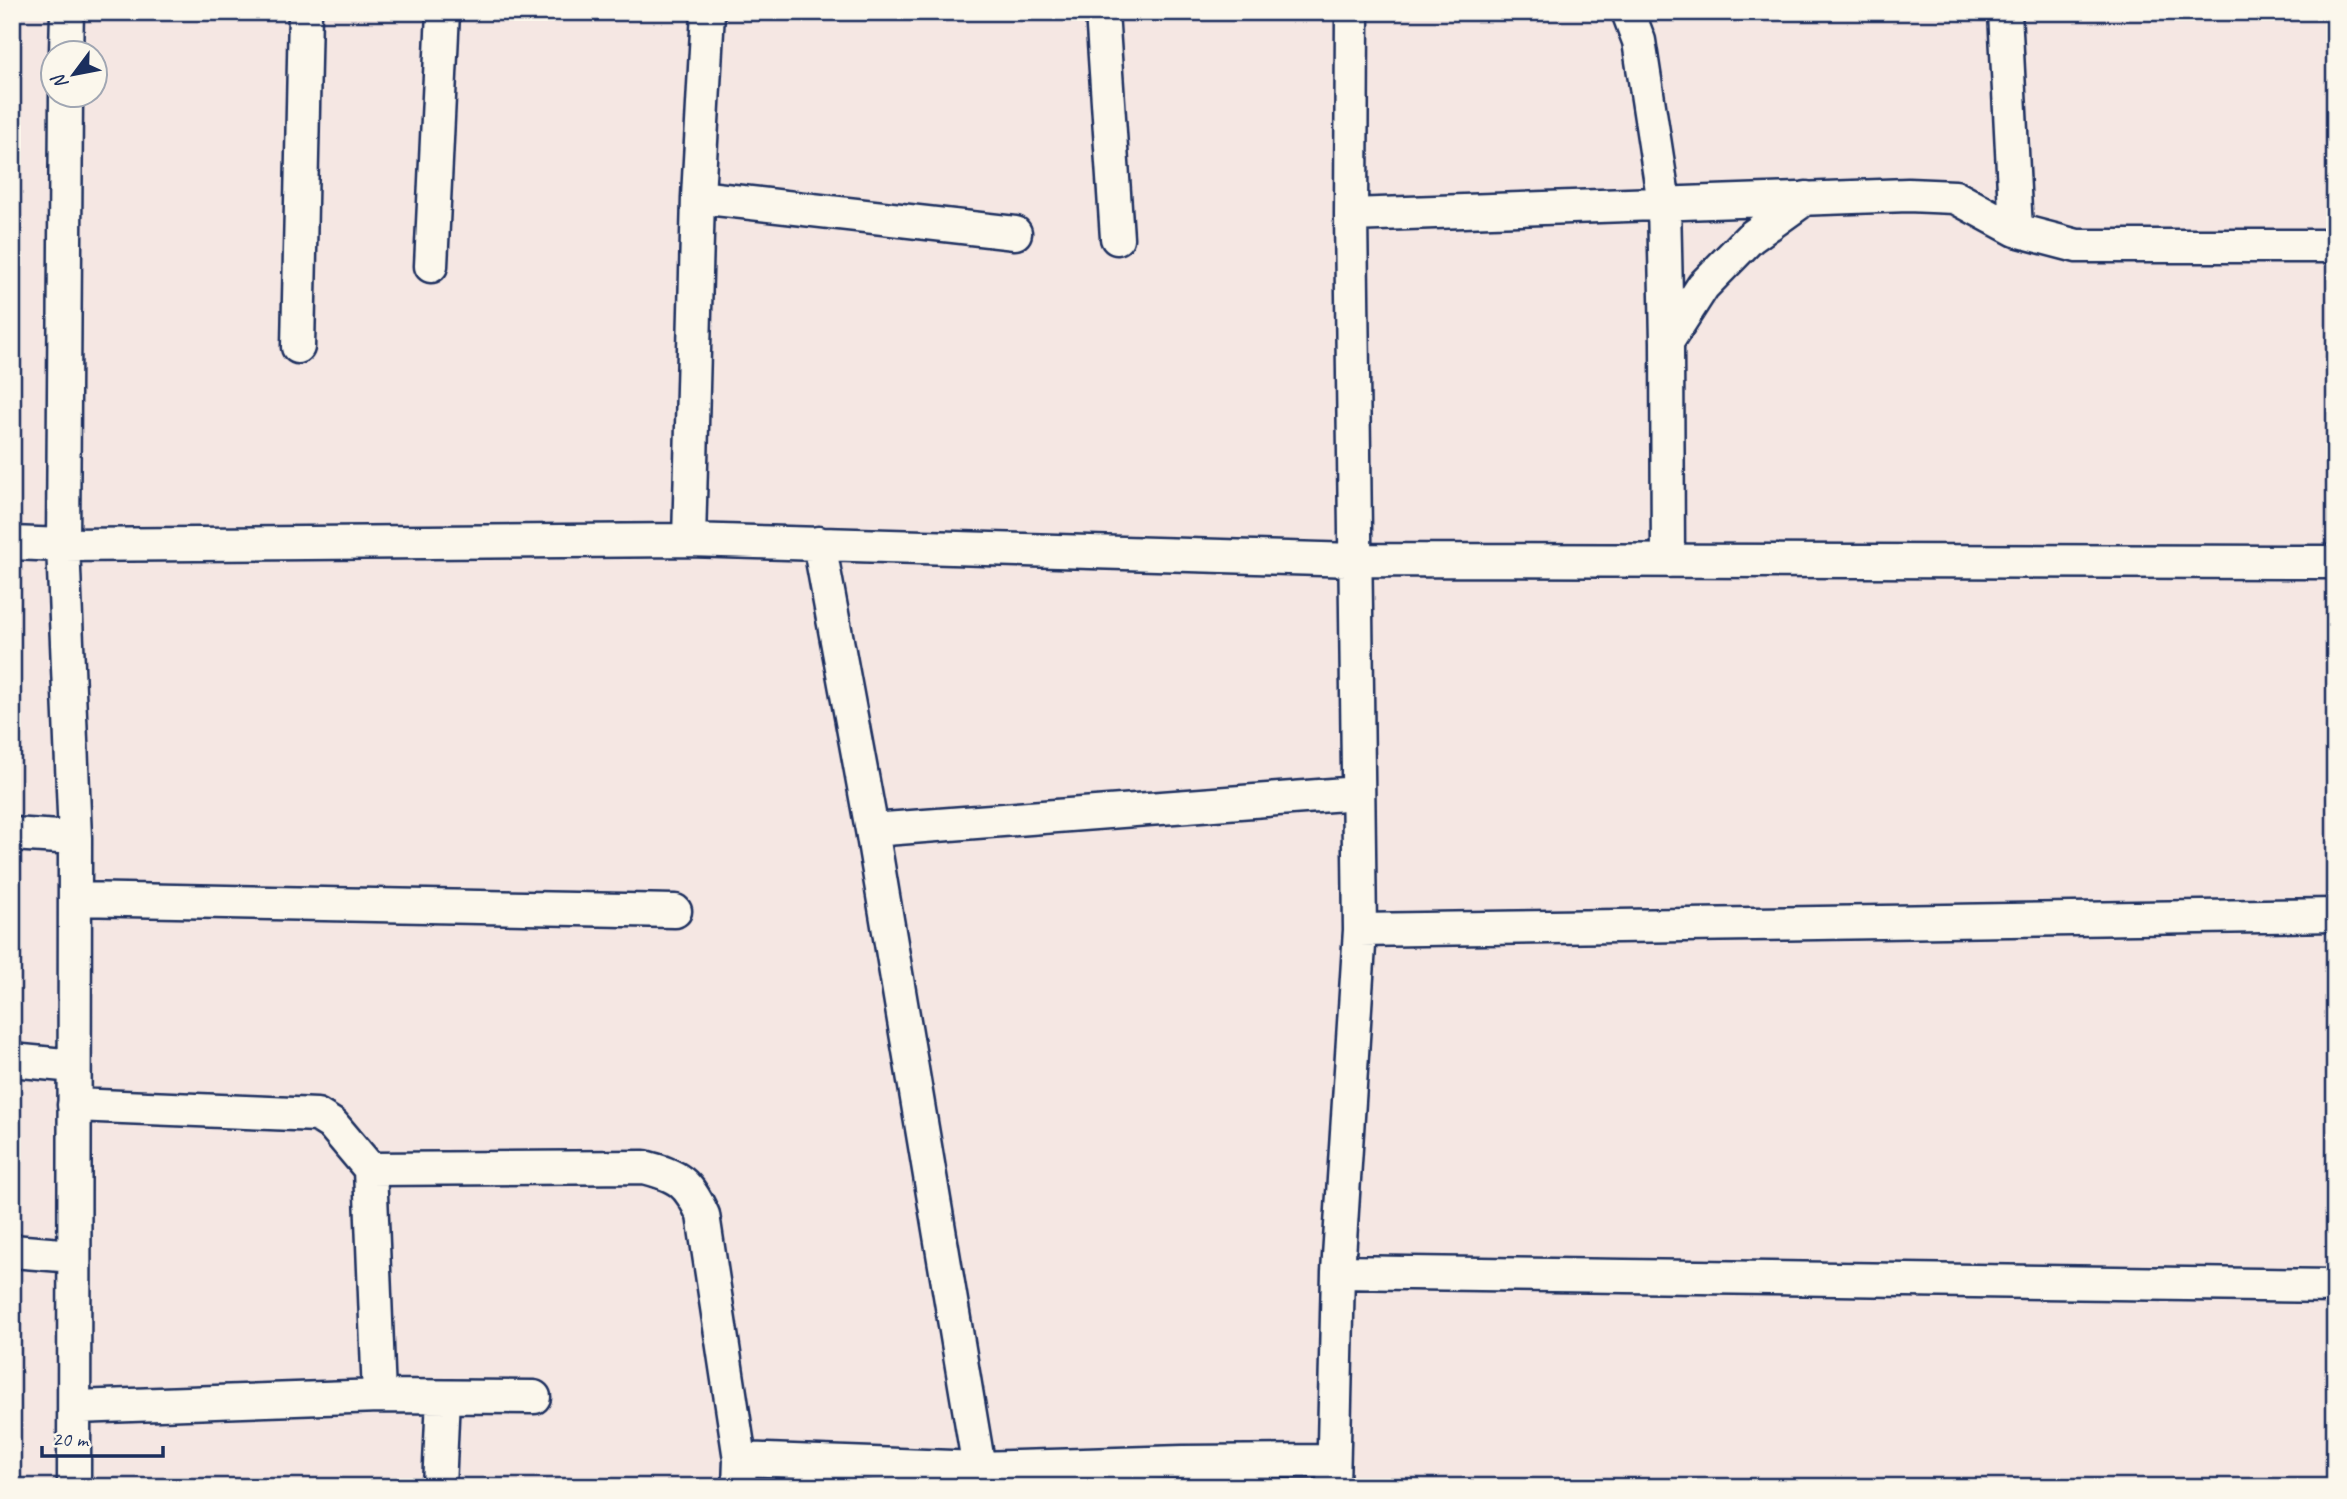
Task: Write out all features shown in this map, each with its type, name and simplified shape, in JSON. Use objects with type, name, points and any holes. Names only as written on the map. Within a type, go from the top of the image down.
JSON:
[{"type":"street","points":[[66,38],[67,12]]},
{"type":"street","points":[[298,346],[305,12]]},
{"type":"street","points":[[431,266],[443,12]]},
{"type":"street","points":[[689,540],[698,197],[708,12]]},
{"type":"street","points":[[1102,12],[1116,238]]},
{"type":"street","points":[[370,1169],[644,1167],[668,1173],[691,1190],[703,1215],[739,1473],[1183,1462],[1333,1474],[1338,1272],[1360,930],[1351,215],[1352,12]]},
{"type":"street","points":[[1628,12],[1639,41],[1664,203],[1668,561]]},
{"type":"street","points":[[2005,12],[2016,230]]},
{"type":"street","points":[[66,108],[63,545],[75,838],[74,1487]]},
{"type":"street","points":[[1351,215],[1909,195],[1955,197],[2016,230],[2077,246],[2335,246]]},
{"type":"street","points":[[698,197],[1015,233]]},
{"type":"street","points":[[1667,342],[1703,286],[1750,238],[1806,198]]},
{"type":"street","points":[[12,543],[63,545],[689,540],[1355,560],[2335,562]]},
{"type":"street","points":[[819,543],[872,830],[979,1468]]},
{"type":"street","points":[[872,830],[1358,793]]},
{"type":"street","points":[[12,834],[75,838]]},
{"type":"street","points":[[75,898],[675,911]]},
{"type":"street","points":[[1360,930],[2335,915]]},
{"type":"street","points":[[12,1060],[74,1066]]},
{"type":"street","points":[[75,1105],[317,1115],[332,1125],[370,1169],[379,1396]]},
{"type":"street","points":[[12,1251],[74,1256]]},
{"type":"street","points":[[1338,1272],[2335,1286]]},
{"type":"street","points":[[76,1407],[379,1396],[534,1397]]},
{"type":"street","points":[[439,1487],[443,1397]]}]
